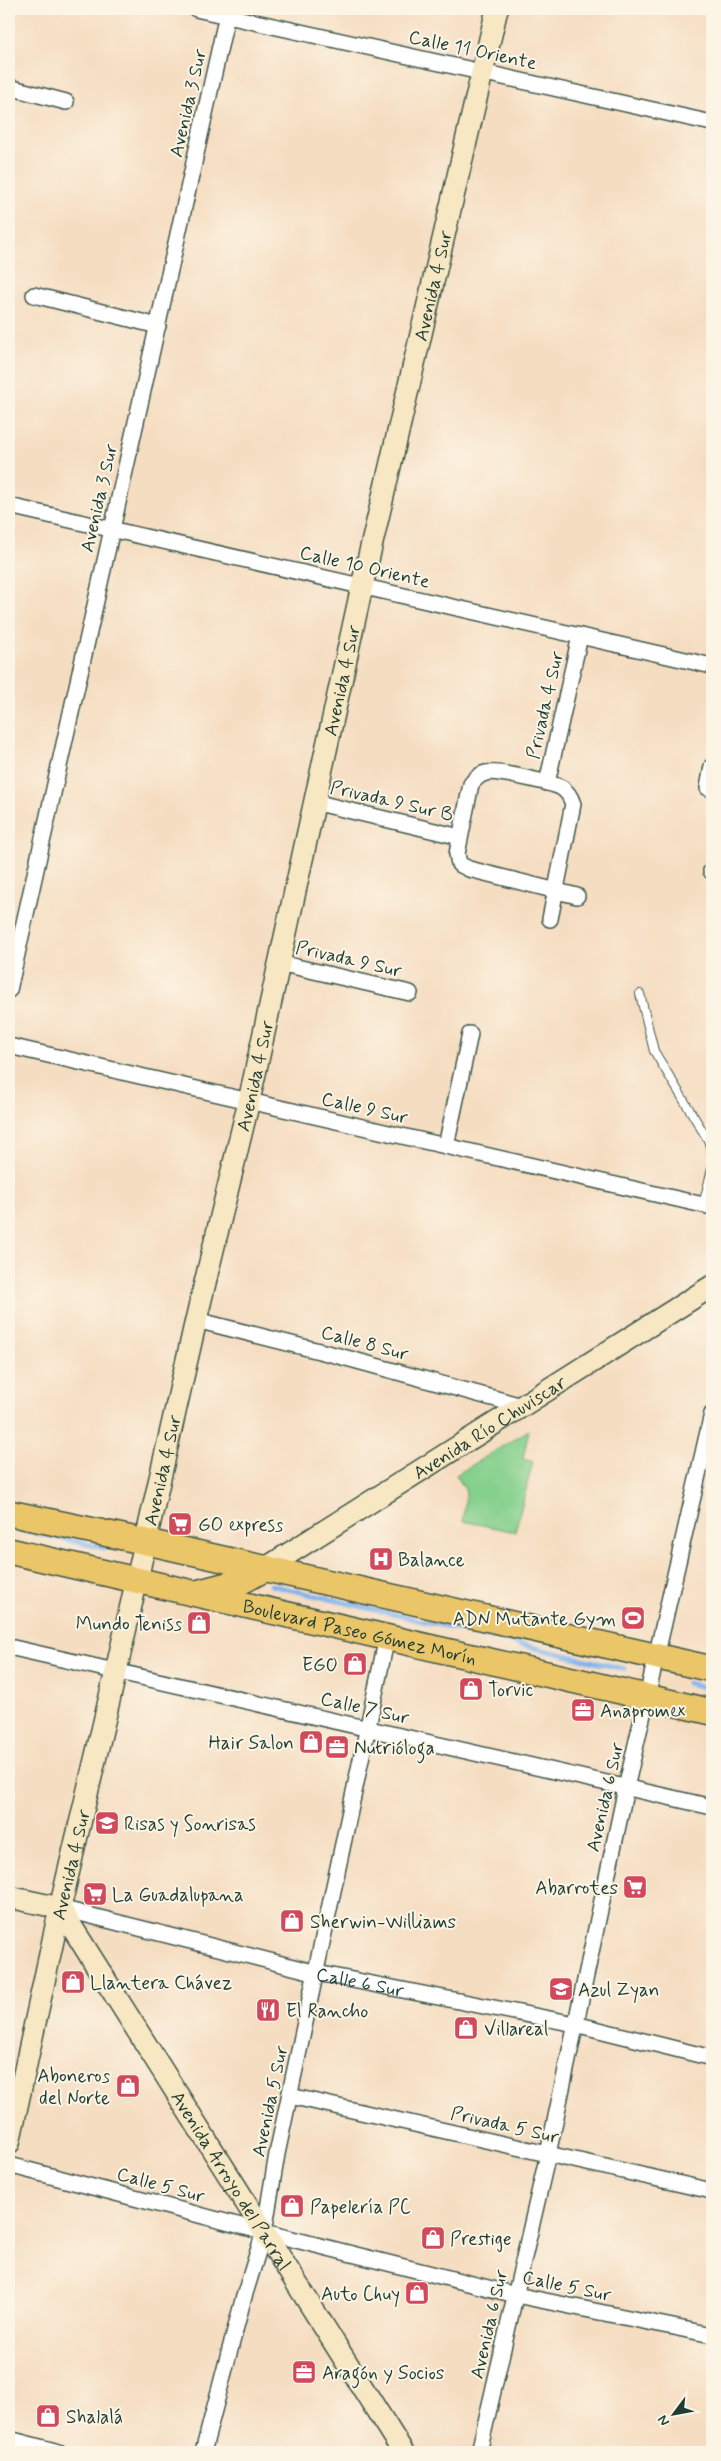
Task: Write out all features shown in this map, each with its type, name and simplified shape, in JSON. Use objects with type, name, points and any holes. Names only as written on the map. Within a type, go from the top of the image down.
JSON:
[{"type":"main road","points":[[9,1513],[266,1568],[712,1670]]},
{"type":"main road","name":"Boulevard Paseo Gómez Morín","points":[[9,1551],[712,1712]]},
{"type":"main road","points":[[196,1594],[242,1581],[266,1568]]},
{"type":"street","name":"Calle 11 Oriente","points":[[196,9],[712,123]]},
{"type":"street","name":"Avenida 4 Sur","points":[[9,2144],[60,1908],[196,1320],[249,1101],[362,586],[497,9]]},
{"type":"street","name":"Avenida 3 Sur","points":[[9,990],[227,15]]},
{"type":"street","points":[[9,87],[66,102]]},
{"type":"street","points":[[34,295],[158,326]]},
{"type":"street","name":"Calle 10 Oriente","points":[[9,506],[712,666]]},
{"type":"street","name":"Privada 4 Sur","points":[[547,783],[580,636]]},
{"type":"street","points":[[708,788],[712,766]]},
{"type":"street","points":[[550,919],[556,891],[573,804],[571,799],[564,790],[547,783],[495,773],[481,774],[471,784],[457,854],[458,864],[469,869],[556,891],[577,896]]},
{"type":"street","name":"Privada 9 Sur B","points":[[314,802],[460,837]]},
{"type":"street","name":"Privada 9 Sur","points":[[279,963],[410,993]]},
{"type":"street","points":[[446,1146],[470,1034]]},
{"type":"street","name":"Calle 9 Sur","points":[[9,1046],[708,1206]]},
{"type":"street","name":"Avenida Río Chuviscar","points":[[266,1568],[712,1286]]},
{"type":"street","name":"Calle 8 Sur","points":[[196,1320],[522,1406]]},
{"type":"street","name":"Avenida 6 Sur","points":[[479,2452],[548,2154],[626,1788],[712,1414]]},
{"type":"street","name":"Avenida 5 Sur","points":[[202,2452],[242,2300],[264,2232],[290,2096],[387,1637]]},
{"type":"street","name":"Calle 7 Sur","points":[[9,1647],[712,1807]]},
{"type":"street","name":"Calle 6 Sur","points":[[9,1897],[60,1908],[317,1973],[575,2024],[712,2058]]},
{"type":"street","name":"Avenida Arroyo del Parral","points":[[60,1908],[403,2452]]},
{"type":"street","name":"Privada 5 Sur","points":[[290,2096],[712,2191]]},
{"type":"street","name":"Calle 5 Sur","points":[[9,2165],[264,2232],[516,2295],[712,2335]]},
{"type":"street","points":[[9,2439],[59,2452]]},
{"type":"lane","points":[[640,994],[654,1052],[708,1140],[712,1153]]},
{"type":"lane","points":[[708,1206],[712,1169]]},
{"type":"green space","points":[[529,1430],[523,1459],[533,1462],[515,1532],[463,1521],[466,1491],[456,1475]]},
{"type":"waterway","points":[[9,1527],[104,1548]]},
{"type":"waterway","points":[[271,1585],[624,1669]]},
{"type":"waterway","points":[[687,1683],[712,1689]]},
{"type":"place","name":"GO express","points":[[180,1524]]},
{"type":"place","name":"Balance","points":[[381,1559]]},
{"type":"place","name":"ADN Mutante Gym","points":[[633,1618]]},
{"type":"place","name":"Mundo Teniss","points":[[199,1623]]},
{"type":"place","name":"EGO","points":[[355,1664]]},
{"type":"place","name":"Torvic","points":[[471,1689]]},
{"type":"place","name":"Anapromex","points":[[583,1710]]},
{"type":"place","name":"Hair Salon","points":[[311,1742]]},
{"type":"place","name":"Nutrióloga","points":[[337,1747]]},
{"type":"place","name":"Risas y Sonrisas","points":[[107,1823]]},
{"type":"place","name":"Abarrotes","points":[[635,1887]]},
{"type":"place","name":"La Guadalupana","points":[[95,1894]]},
{"type":"place","name":"Sherwin-Williams","points":[[292,1921]]},
{"type":"place","name":"Llantera Chávez","points":[[73,1982]]},
{"type":"place","name":"Azul Zyan","points":[[561,1989]]},
{"type":"place","name":"El Rancho","points":[[268,2010]]},
{"type":"place","name":"Villareal","points":[[466,2028]]},
{"type":"place","name":"Aboneros del Norte","points":[[128,2086]]},
{"type":"place","name":"Papelería PC","points":[[292,2206]]},
{"type":"place","name":"Prestige","points":[[433,2238]]},
{"type":"place","name":"Auto Chuy","points":[[417,2293]]},
{"type":"place","name":"Aragón y Socios","points":[[304,2372]]},
{"type":"place","name":"Shalalá","points":[[48,2416]]}]
